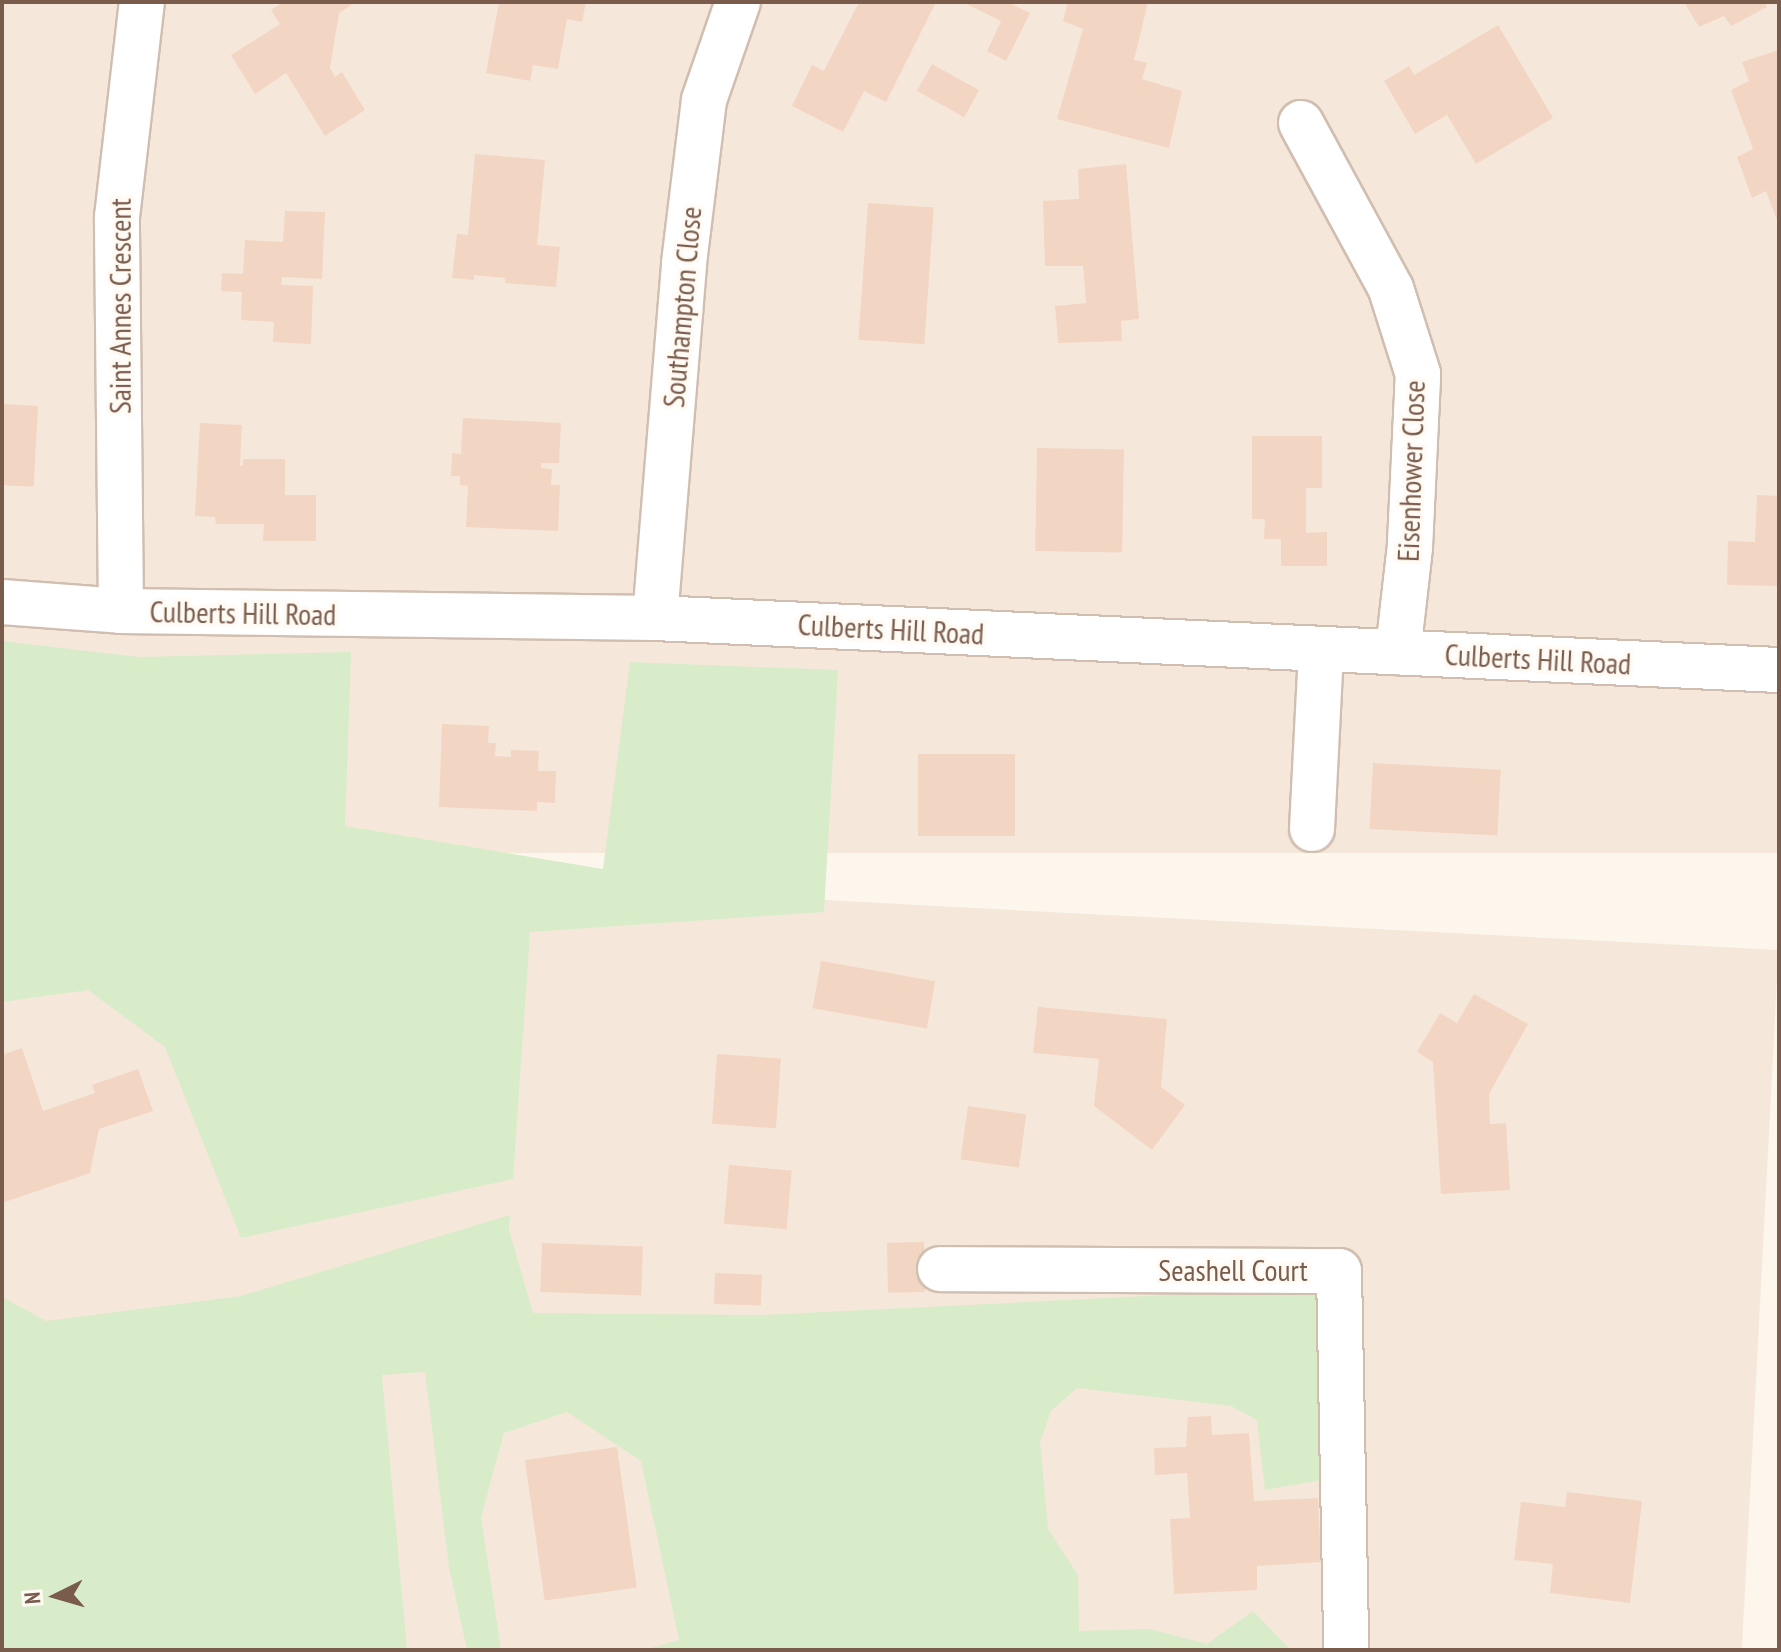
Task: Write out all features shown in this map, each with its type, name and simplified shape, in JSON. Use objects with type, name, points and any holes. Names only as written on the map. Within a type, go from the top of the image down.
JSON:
[{"type":"street","name":"Saint Annes Crescent","points":[[121,611],[117,217],[142,2]]},
{"type":"street","name":"Southampton Close","points":[[655,618],[684,263],[704,100],[738,2]]},
{"type":"street","name":"Eisenhower Close","points":[[1301,123],[1391,289],[1418,374],[1410,546],[1398,652]]},
{"type":"street","name":"Culberts Hill Road","points":[[2,602],[121,611],[655,618],[1779,670]]},
{"type":"street","points":[[1312,829],[1321,649]]},
{"type":"street","name":"Seashell Court","points":[[940,1269],[1339,1271],[1346,1650]]},
{"type":"shaded area","points":[[2,2],[1779,2],[1779,853],[2,853]]},
{"type":"shaded area","points":[[2,857],[1779,950],[1742,1650],[2,1650]]},
{"type":"green space","points":[[2,641],[139,657],[351,652],[345,826],[603,869],[630,662],[838,670],[824,912],[530,932],[513,1179],[241,1238],[165,1047],[88,990],[2,1002]]},
{"type":"green space","points":[[510,1215],[509,1230],[533,1313],[763,1315],[1329,1287],[1321,1480],[1265,1490],[1257,1420],[1231,1406],[1077,1388],[1051,1411],[1040,1442],[1048,1529],[1078,1575],[1079,1631],[1150,1629],[1207,1644],[1253,1611],[1291,1650],[644,1650],[679,1640],[641,1461],[567,1412],[504,1433],[481,1517],[501,1650],[467,1650],[449,1567],[425,1372],[382,1375],[407,1650],[2,1650],[2,1297],[46,1321],[241,1296]]},
{"type":"building","points":[[283,2],[356,2],[339,13],[330,68],[335,77],[342,72],[365,110],[325,136],[286,73],[255,94],[231,55],[280,24],[271,10]]},
{"type":"building","points":[[499,2],[586,2],[582,22],[567,19],[558,69],[533,65],[530,81],[486,73]]},
{"type":"building","points":[[859,2],[936,2],[886,102],[864,91],[843,132],[792,106],[812,65],[824,71]]},
{"type":"building","points":[[962,2],[1007,2],[1030,13],[1006,61],[987,51],[1001,21]]},
{"type":"building","points":[[1068,2],[1148,2],[1134,60],[1147,63],[1142,79],[1182,91],[1169,148],[1057,119],[1083,29],[1063,21]]},
{"type":"building","points":[[1684,2],[1764,2],[1767,7],[1731,26],[1724,16],[1699,27]]},
{"type":"building","points":[[1498,25],[1553,118],[1476,164],[1447,115],[1415,134],[1384,81],[1409,66],[1414,75]]},
{"type":"building","points":[[1779,50],[1779,225],[1766,191],[1752,198],[1737,157],[1753,149],[1731,90],[1749,81],[1742,62]]},
{"type":"building","points":[[932,64],[979,90],[964,117],[917,91]]},
{"type":"building","points":[[475,154],[545,160],[537,245],[560,247],[556,287],[505,283],[505,278],[474,275],[474,280],[452,278],[457,234],[468,235]]},
{"type":"building","points":[[1126,164],[1139,319],[1121,321],[1122,341],[1058,343],[1055,306],[1086,303],[1083,266],[1045,266],[1043,201],[1079,199],[1078,169]]},
{"type":"building","points":[[868,203],[934,208],[924,344],[858,340]]},
{"type":"building","points":[[285,211],[325,212],[322,279],[282,277],[281,285],[313,286],[311,344],[273,342],[274,322],[241,320],[242,292],[221,291],[222,273],[243,274],[245,240],[283,242]]},
{"type":"building","points":[[2,404],[38,406],[34,487],[2,485]]},
{"type":"building","points":[[463,418],[561,423],[559,463],[541,463],[541,468],[552,469],[551,485],[560,485],[558,531],[466,527],[468,486],[460,485],[460,476],[451,476],[452,453],[461,454]]},
{"type":"building","points":[[200,423],[242,425],[240,466],[243,466],[243,459],[285,459],[285,495],[316,495],[316,541],[263,541],[264,524],[216,524],[215,517],[195,516]]},
{"type":"building","points":[[1252,436],[1322,436],[1322,488],[1306,488],[1306,533],[1327,532],[1327,566],[1281,566],[1281,539],[1264,539],[1265,519],[1252,519]]},
{"type":"building","points":[[1037,448],[1124,450],[1122,553],[1035,551]]},
{"type":"building","points":[[1757,495],[1779,496],[1779,586],[1727,585],[1728,541],[1755,542]]},
{"type":"building","points":[[442,724],[489,726],[488,743],[496,743],[495,756],[511,757],[511,750],[539,751],[538,771],[556,771],[555,803],[537,802],[537,811],[439,807]]},
{"type":"building","points":[[918,754],[1015,754],[1015,836],[918,836]]},
{"type":"building","points":[[1373,763],[1501,770],[1497,836],[1370,829]]},
{"type":"building","points":[[821,961],[935,981],[927,1028],[813,1008]]},
{"type":"building","points":[[1474,994],[1528,1024],[1489,1094],[1490,1124],[1506,1123],[1510,1190],[1441,1194],[1433,1062],[1417,1052],[1440,1013],[1457,1023]]},
{"type":"building","points":[[1038,1007],[1167,1019],[1161,1087],[1185,1105],[1152,1150],[1094,1106],[1099,1059],[1033,1053]]},
{"type":"building","points":[[22,1048],[43,1111],[95,1093],[92,1085],[138,1069],[153,1111],[99,1129],[90,1173],[2,1203],[2,1162],[5,1161],[2,1151],[2,1055]]},
{"type":"building","points":[[717,1054],[781,1058],[776,1128],[712,1124]]},
{"type":"building","points":[[968,1106],[1026,1114],[1019,1168],[960,1159]]},
{"type":"building","points":[[729,1165],[792,1170],[787,1229],[724,1224]]},
{"type":"building","points":[[924,1242],[925,1292],[888,1293],[887,1243]]},
{"type":"building","points":[[542,1243],[643,1247],[641,1295],[540,1292]]},
{"type":"building","points":[[715,1273],[762,1275],[761,1306],[714,1304]]},
{"type":"building","points":[[1211,1416],[1212,1435],[1249,1433],[1254,1501],[1318,1498],[1321,1562],[1257,1566],[1257,1590],[1174,1594],[1170,1519],[1190,1518],[1187,1473],[1155,1475],[1154,1448],[1186,1447],[1188,1417]]},
{"type":"building","points":[[617,1447],[637,1588],[545,1601],[525,1460]]},
{"type":"building","points":[[1567,1492],[1642,1501],[1630,1603],[1550,1593],[1553,1564],[1514,1560],[1521,1502],[1565,1507]]}]
